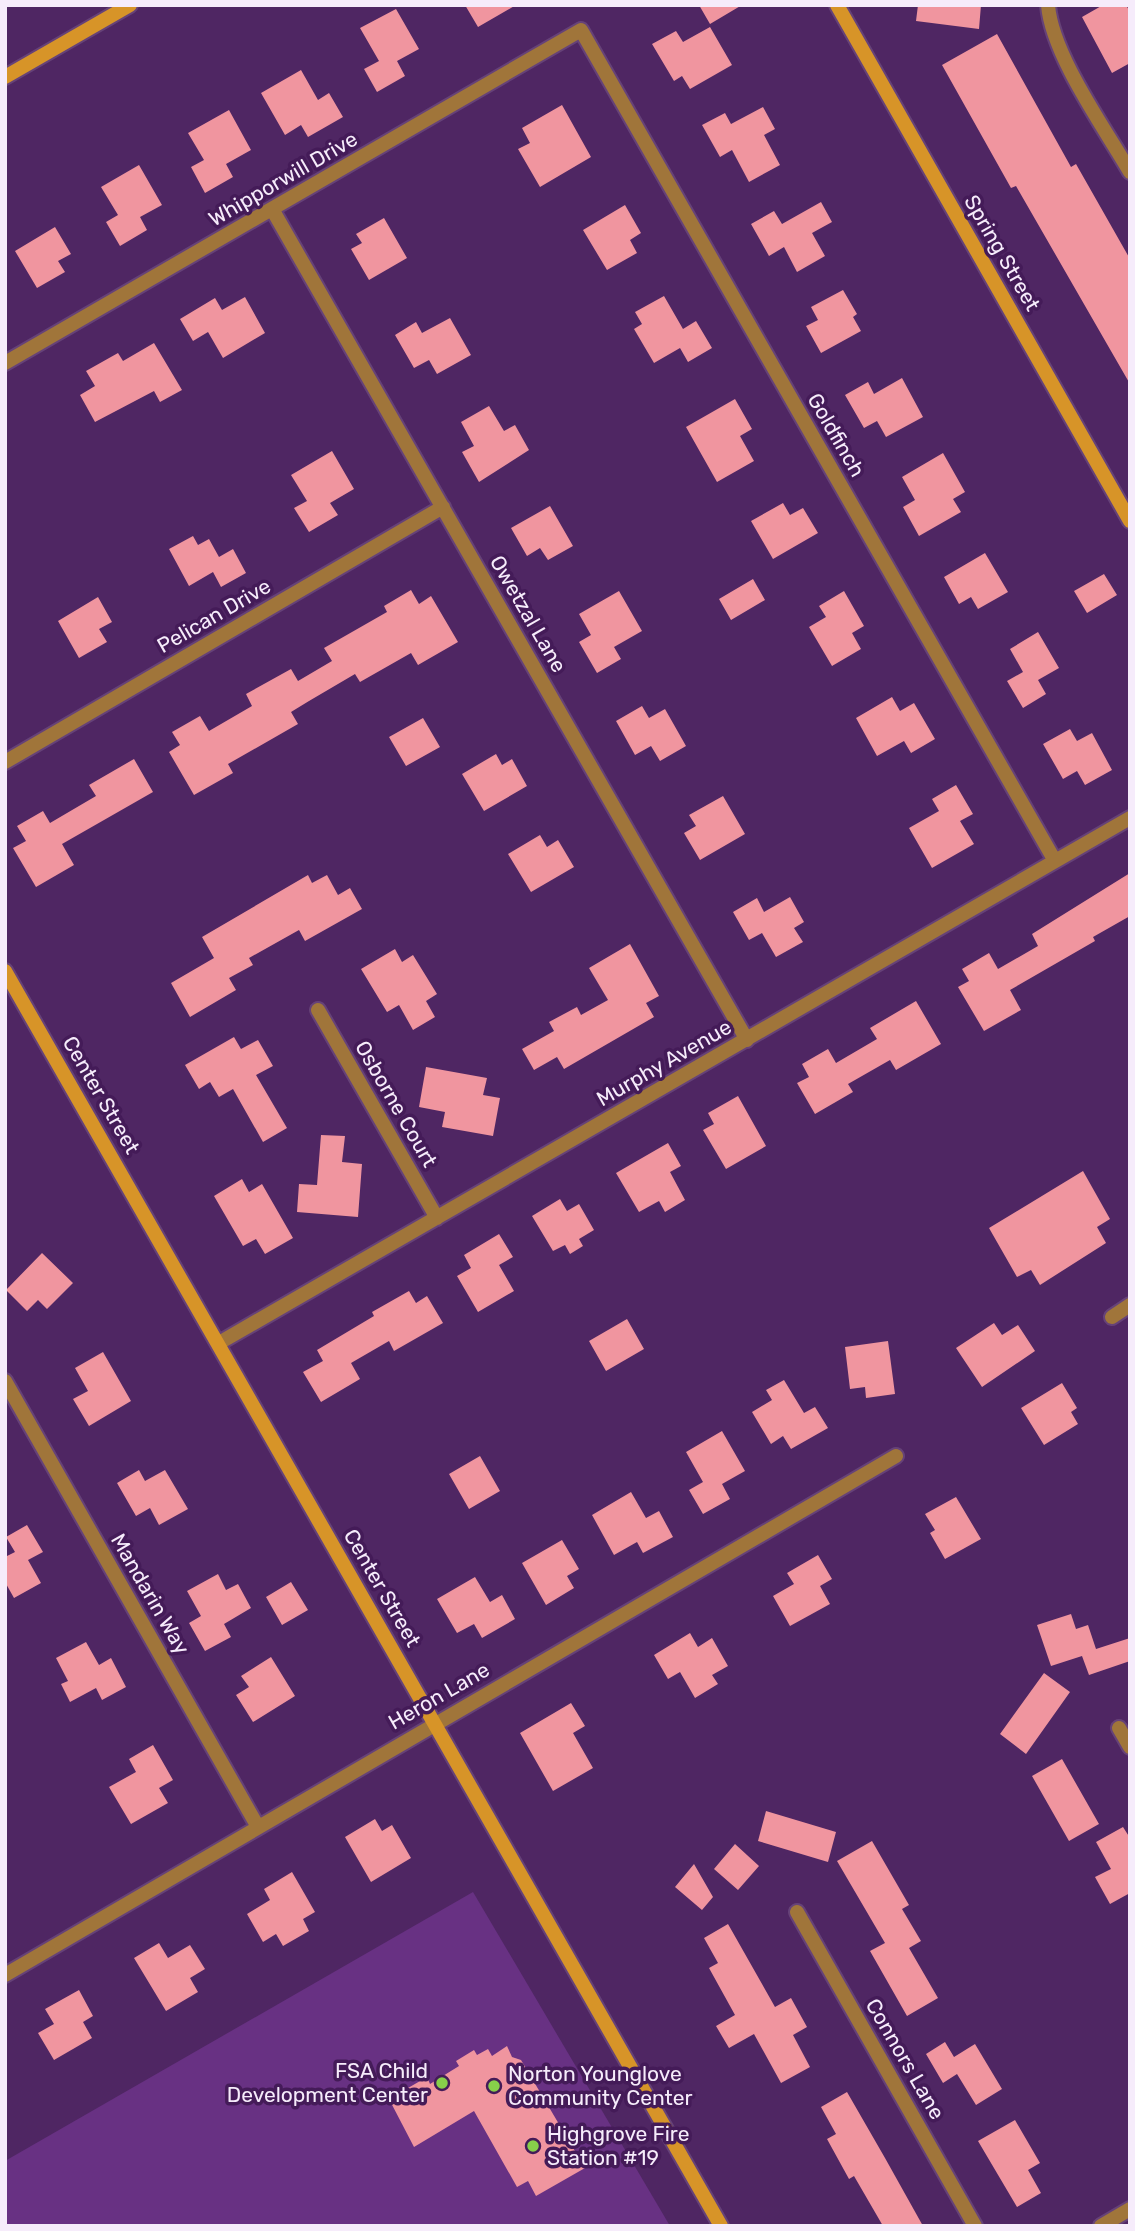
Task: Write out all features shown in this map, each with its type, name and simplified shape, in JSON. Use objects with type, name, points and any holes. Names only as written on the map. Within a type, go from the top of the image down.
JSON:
[{"type":"main road","points":[[5,77],[130,5]]},
{"type":"main road","name":"Spring Street","points":[[837,5],[1130,521]]},
{"type":"main road","name":"Center Street","points":[[5,971],[721,2226]]},
{"type":"street","points":[[1048,5],[1050,26],[1065,59],[1130,172]]},
{"type":"street","name":"Whipporwill Drive","points":[[5,363],[581,30]]},
{"type":"street","name":"Goldfinch","points":[[581,30],[1055,861]]},
{"type":"street","name":"Owetzal Lane","points":[[272,209],[747,1040]]},
{"type":"street","name":"Pelican Drive","points":[[5,762],[443,507]]},
{"type":"street","name":"Murphy Avenue","points":[[219,1343],[1130,818]]},
{"type":"street","name":"Osborne Court","points":[[318,1010],[437,1218]]},
{"type":"street","points":[[1112,1317],[1130,1305]]},
{"type":"street","name":"Mandarin Way","points":[[5,1381],[258,1827]]},
{"type":"street","name":"Heron Lane","points":[[5,1975],[896,1456]]},
{"type":"street","points":[[1119,1728],[1130,1747]]},
{"type":"street","name":"Connors Lane","points":[[797,1912],[975,2226]]},
{"type":"street","points":[[1101,2226],[1130,2209]]},
{"type":"shaded area","points":[[473,1892],[670,2226],[5,2226],[5,2161]]},
{"type":"building","points":[[465,5],[516,5],[478,27]]},
{"type":"building","points":[[699,5],[742,5],[710,24]]},
{"type":"building","points":[[918,5],[981,5],[979,29],[916,21]]},
{"type":"building","points":[[1103,5],[1126,5],[1130,12],[1130,63],[1112,73],[1082,17]]},
{"type":"building","points":[[396,9],[419,49],[397,61],[405,76],[377,92],[364,69],[379,61],[360,28]]},
{"type":"building","points":[[710,27],[732,65],[690,89],[682,76],[674,81],[652,44],[676,31],[683,42]]},
{"type":"building","points":[[997,34],[1071,167],[1076,164],[1130,259],[1130,384],[1016,186],[1011,188],[942,65]]},
{"type":"building","points":[[301,70],[318,100],[329,93],[343,117],[308,137],[301,125],[285,135],[261,93]]},
{"type":"building","points":[[562,105],[591,157],[540,187],[518,149],[530,143],[522,128]]},
{"type":"building","points":[[763,107],[775,129],[764,135],[780,165],[749,182],[732,150],[720,157],[702,125],[725,113],[731,124]]},
{"type":"building","points":[[229,110],[251,150],[226,164],[233,177],[205,193],[191,167],[204,160],[188,133]]},
{"type":"building","points":[[139,165],[162,205],[140,217],[147,230],[120,246],[106,222],[118,215],[101,187]]},
{"type":"building","points":[[821,202],[832,222],[812,233],[825,256],[797,272],[784,247],[769,256],[751,224],[774,211],[782,224]]},
{"type":"building","points":[[625,205],[641,233],[630,240],[637,253],[607,270],[583,230]]},
{"type":"building","points":[[384,218],[407,258],[369,280],[351,249],[362,243],[356,234]]},
{"type":"building","points":[[55,227],[71,254],[58,261],[65,272],[37,288],[15,251]]},
{"type":"building","points":[[843,290],[857,314],[853,317],[861,331],[821,353],[806,326],[818,320],[811,307]]},
{"type":"building","points":[[664,296],[683,329],[696,321],[712,348],[688,362],[680,348],[654,363],[634,329],[642,324],[635,312]]},
{"type":"building","points":[[245,297],[265,333],[223,358],[208,332],[193,341],[180,319],[215,298],[222,310]]},
{"type":"building","points":[[450,318],[471,355],[437,374],[429,360],[414,368],[395,335],[416,322],[422,333]]},
{"type":"building","points":[[154,343],[182,390],[160,402],[154,391],[95,422],[80,395],[95,386],[86,371],[118,353],[123,361]]},
{"type":"building","points":[[902,378],[923,417],[886,437],[877,421],[864,428],[845,395],[868,382],[874,394]]},
{"type":"building","points":[[735,399],[752,429],[740,436],[754,461],[717,482],[686,427]]},
{"type":"building","points":[[489,406],[504,431],[515,425],[529,450],[479,482],[462,452],[474,446],[461,422]]},
{"type":"building","points":[[332,451],[354,489],[330,503],[338,515],[309,532],[294,508],[307,501],[291,475]]},
{"type":"building","points":[[943,453],[965,492],[953,499],[961,512],[919,536],[903,507],[915,500],[902,477]]},
{"type":"building","points":[[783,503],[790,515],[803,508],[818,533],[773,559],[751,521]]},
{"type":"building","points":[[550,506],[573,546],[548,560],[540,548],[527,556],[511,528]]},
{"type":"building","points":[[193,536],[198,545],[209,539],[219,557],[233,549],[246,573],[221,587],[213,572],[189,586],[169,549]]},
{"type":"building","points":[[985,553],[1008,592],[978,609],[971,597],[959,604],[944,577]]},
{"type":"building","points":[[1104,574],[1117,595],[1087,613],[1074,591]]},
{"type":"building","points":[[753,579],[765,600],[731,620],[719,599]]},
{"type":"building","points":[[411,590],[419,604],[431,596],[458,642],[418,665],[411,653],[360,682],[355,674],[291,712],[298,724],[228,764],[233,773],[194,795],[169,752],[180,745],[172,732],[200,716],[209,731],[252,706],[246,694],[291,669],[298,681],[332,661],[324,648],[387,612],[384,606]]},
{"type":"building","points":[[619,591],[642,631],[614,647],[621,659],[597,673],[579,642],[591,635],[579,614]]},
{"type":"building","points":[[844,591],[864,626],[852,633],[861,649],[832,666],[809,627],[826,617],[819,606]]},
{"type":"building","points":[[98,597],[112,622],[99,629],[107,642],[79,658],[58,621]]},
{"type":"building","points":[[1038,632],[1059,668],[1038,680],[1046,694],[1023,708],[1007,681],[1023,672],[1010,649]]},
{"type":"building","points":[[892,697],[900,711],[914,703],[935,739],[911,753],[904,741],[877,756],[856,718]]},
{"type":"building","points":[[642,706],[649,718],[665,709],[686,746],[660,761],[651,746],[635,755],[616,721]]},
{"type":"building","points":[[423,718],[440,747],[406,766],[389,737]]},
{"type":"building","points":[[1070,729],[1077,741],[1092,733],[1112,770],[1085,785],[1077,771],[1063,779],[1043,744]]},
{"type":"building","points":[[496,754],[502,765],[512,759],[527,786],[484,811],[462,774]]},
{"type":"building","points":[[134,759],[153,792],[62,844],[74,865],[36,887],[13,848],[26,841],[17,826],[43,811],[50,823],[96,796],[89,785]]},
{"type":"building","points":[[956,785],[973,814],[960,821],[974,844],[932,868],[909,828],[939,811],[932,799]]},
{"type":"building","points":[[723,796],[745,834],[700,860],[684,833],[696,826],[689,815]]},
{"type":"building","points":[[540,835],[547,847],[558,840],[574,867],[531,892],[508,854]]},
{"type":"building","points":[[1130,873],[1130,916],[1093,937],[1095,941],[1010,990],[1021,1010],[984,1031],[958,987],[969,981],[962,969],[989,953],[998,969],[1038,946],[1032,934]]},
{"type":"building","points":[[308,875],[312,883],[327,875],[338,895],[350,888],[362,909],[305,941],[299,930],[249,958],[253,965],[229,978],[236,990],[190,1017],[171,983],[214,958],[202,937]]},
{"type":"building","points":[[790,897],[804,922],[794,928],[803,942],[776,957],[762,933],[749,940],[733,912],[757,898],[764,912]]},
{"type":"building","points":[[630,944],[659,996],[646,1003],[654,1017],[564,1069],[557,1057],[534,1070],[522,1049],[554,1031],[549,1022],[577,1007],[581,1015],[608,1000],[589,968]]},
{"type":"building","points":[[395,949],[402,962],[413,955],[437,994],[426,1001],[435,1017],[413,1030],[399,1005],[387,1012],[361,969]]},
{"type":"building","points":[[916,1001],[941,1044],[896,1070],[890,1060],[848,1084],[853,1092],[815,1114],[797,1083],[809,1077],[802,1064],[828,1049],[836,1063],[877,1039],[870,1028]]},
{"type":"building","points":[[234,1037],[241,1049],[258,1040],[273,1066],[256,1075],[287,1128],[263,1142],[233,1089],[219,1097],[210,1082],[199,1089],[185,1065]]},
{"type":"building","points":[[426,1067],[487,1078],[483,1095],[500,1098],[493,1136],[442,1127],[445,1112],[419,1107]]},
{"type":"building","points":[[738,1096],[766,1146],[726,1169],[703,1130],[714,1124],[708,1113]]},
{"type":"building","points":[[321,1135],[345,1136],[342,1162],[362,1164],[358,1217],[297,1212],[299,1184],[317,1185]]},
{"type":"building","points":[[668,1143],[681,1166],[670,1172],[685,1200],[665,1212],[659,1201],[639,1212],[616,1173]]},
{"type":"building","points":[[1083,1171],[1110,1219],[1097,1227],[1106,1243],[1040,1285],[1031,1270],[1017,1277],[989,1228]]},
{"type":"building","points":[[242,1179],[249,1192],[262,1184],[293,1238],[265,1254],[256,1239],[243,1246],[214,1196]]},
{"type":"building","points":[[560,1199],[567,1211],[579,1204],[594,1230],[579,1239],[583,1246],[570,1254],[565,1245],[553,1251],[532,1216]]},
{"type":"building","points":[[499,1234],[513,1257],[499,1265],[514,1291],[478,1312],[457,1276],[471,1268],[464,1255]]},
{"type":"building","points":[[42,1253],[73,1283],[47,1309],[38,1300],[27,1311],[6,1290]]},
{"type":"building","points":[[409,1291],[416,1303],[427,1296],[443,1323],[394,1351],[389,1341],[351,1363],[360,1379],[321,1402],[303,1372],[323,1361],[317,1350],[374,1316],[372,1312]]},
{"type":"building","points":[[627,1319],[644,1349],[606,1371],[589,1341]]},
{"type":"building","points":[[994,1323],[1002,1335],[1018,1325],[1035,1351],[982,1387],[956,1348]]},
{"type":"building","points":[[888,1341],[895,1394],[866,1398],[865,1387],[850,1389],[845,1347]]},
{"type":"building","points":[[103,1352],[131,1401],[89,1426],[73,1399],[88,1391],[75,1368]]},
{"type":"building","points":[[784,1380],[804,1413],[815,1407],[828,1428],[791,1449],[783,1436],[771,1444],[752,1412],[772,1400],[766,1390]]},
{"type":"building","points":[[1062,1383],[1077,1408],[1071,1412],[1078,1424],[1044,1445],[1021,1408]]},
{"type":"building","points":[[722,1431],[745,1471],[722,1484],[730,1499],[703,1514],[689,1490],[703,1482],[686,1452]]},
{"type":"building","points":[[480,1456],[500,1491],[469,1509],[449,1474]]},
{"type":"building","points":[[139,1470],[145,1481],[165,1470],[188,1509],[159,1525],[150,1508],[136,1516],[117,1483]]},
{"type":"building","points":[[631,1492],[646,1518],[659,1511],[673,1537],[643,1553],[637,1542],[614,1555],[592,1515]]},
{"type":"building","points":[[956,1497],[981,1539],[945,1559],[930,1533],[935,1530],[925,1514]]},
{"type":"building","points":[[27,1525],[43,1552],[28,1560],[41,1583],[14,1598],[5,1582],[5,1557],[15,1552],[6,1537]]},
{"type":"building","points":[[562,1540],[579,1569],[567,1576],[574,1588],[546,1605],[522,1563]]},
{"type":"building","points":[[818,1555],[832,1579],[820,1586],[830,1604],[790,1626],[773,1596],[794,1584],[787,1573]]},
{"type":"building","points":[[218,1574],[226,1590],[238,1584],[251,1608],[224,1624],[231,1637],[205,1651],[189,1623],[201,1616],[187,1591]]},
{"type":"building","points":[[475,1577],[490,1602],[502,1595],[515,1619],[482,1638],[474,1624],[457,1633],[437,1599]]},
{"type":"building","points":[[291,1582],[308,1610],[282,1625],[266,1597]]},
{"type":"building","points":[[1071,1614],[1076,1629],[1088,1625],[1096,1649],[1130,1638],[1130,1661],[1089,1675],[1082,1656],[1051,1666],[1037,1625]]},
{"type":"building","points":[[690,1633],[698,1647],[712,1638],[728,1666],[712,1675],[718,1684],[695,1698],[680,1672],[668,1679],[654,1655]]},
{"type":"building","points":[[86,1642],[99,1665],[111,1658],[126,1687],[102,1700],[96,1688],[70,1702],[61,1684],[68,1681],[56,1658]]},
{"type":"building","points":[[271,1657],[295,1696],[253,1722],[236,1695],[249,1687],[241,1676]]},
{"type":"building","points":[[1044,1673],[1070,1692],[1026,1754],[1000,1734]]},
{"type":"building","points":[[571,1703],[585,1726],[573,1733],[593,1768],[553,1791],[520,1733]]},
{"type":"building","points":[[153,1745],[173,1780],[159,1788],[168,1803],[131,1824],[109,1787],[136,1772],[129,1759]]},
{"type":"building","points":[[1062,1759],[1099,1824],[1069,1841],[1032,1776]]},
{"type":"building","points":[[766,1811],[836,1832],[828,1862],[758,1841]]},
{"type":"building","points":[[375,1819],[382,1831],[392,1825],[411,1858],[371,1882],[345,1837]]},
{"type":"building","points":[[1123,1827],[1130,1838],[1130,1893],[1110,1904],[1095,1877],[1111,1869],[1096,1842]]},
{"type":"building","points":[[872,1841],[909,1905],[902,1909],[921,1941],[909,1948],[938,1998],[907,2016],[870,1951],[885,1943],[837,1861]]},
{"type":"building","points":[[735,1844],[759,1866],[738,1890],[714,1869]]},
{"type":"building","points":[[694,1864],[713,1897],[702,1910],[675,1887]]},
{"type":"building","points":[[292,1872],[315,1912],[303,1919],[309,1931],[283,1946],[276,1934],[263,1942],[247,1914],[270,1900],[264,1889]]},
{"type":"building","points":[[728,1924],[775,2007],[791,1998],[807,2027],[793,2035],[810,2067],[781,2083],[754,2034],[729,2048],[716,2026],[735,2015],[709,1968],[718,1963],[704,1938]]},
{"type":"building","points":[[159,1943],[168,1958],[190,1945],[205,1969],[190,1978],[198,1992],[166,2011],[134,1958]]},
{"type":"building","points":[[79,1990],[93,2016],[83,2022],[92,2038],[54,2060],[38,2033],[54,2024],[45,2009]]},
{"type":"building","points":[[945,2042],[954,2057],[975,2044],[1002,2089],[976,2105],[957,2074],[943,2083],[926,2054]]},
{"type":"building","points":[[507,2046],[512,2057],[521,2060],[585,2168],[536,2196],[528,2181],[517,2187],[474,2111],[414,2147],[389,2099],[427,2077],[430,2084],[459,2066],[456,2061],[474,2050],[477,2055],[488,2049],[492,2056]]},
{"type":"building","points":[[847,2092],[923,2226],[883,2226],[854,2176],[849,2179],[827,2139],[836,2134],[821,2107]]},
{"type":"building","points":[[1015,2120],[1040,2163],[1028,2170],[1041,2193],[1017,2207],[978,2141]]},
{"type":"place","name":"FSA Child Development Center","points":[[442,2083]]},
{"type":"place","name":"Norton Younglove Community Center","points":[[494,2086]]},
{"type":"place","name":"Highgrove Fire Station #19","points":[[533,2146]]}]
